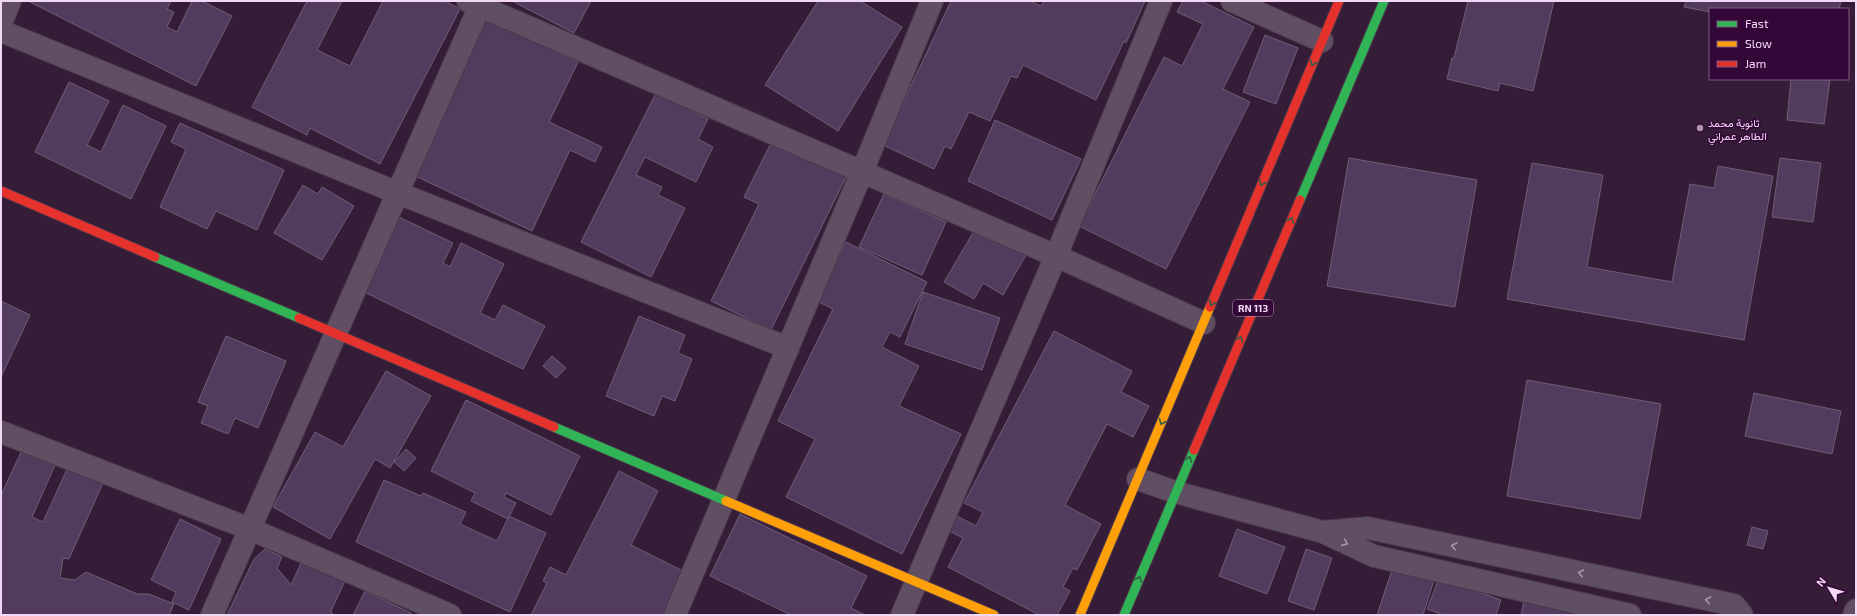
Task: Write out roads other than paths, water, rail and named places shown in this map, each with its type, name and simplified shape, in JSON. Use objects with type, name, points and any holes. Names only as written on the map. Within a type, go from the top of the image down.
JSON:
[{"type":"main road","points":[[1080,615],[1339,1]]},
{"type":"main road","name":"RN 113","points":[[1124,615],[1384,1]]},
{"type":"main road","points":[[1,191],[724,498],[994,615]]},
{"type":"street","points":[[1,24],[10,1]]},
{"type":"street","points":[[675,615],[862,172],[932,1]]},
{"type":"street","points":[[902,615],[1056,256],[1161,1]]},
{"type":"street","points":[[1232,1],[1322,40]]},
{"type":"street","points":[[212,615],[398,192],[477,3],[1056,256],[1204,323]]},
{"type":"street","points":[[1,30],[398,192],[788,348]]},
{"type":"street","points":[[1,432],[250,529],[450,615]]},
{"type":"street","points":[[1138,479],[1175,492],[1323,532],[1374,556],[1591,610],[1630,615]]},
{"type":"street","points":[[1323,532],[1368,528],[1734,605],[1742,615]]},
{"type":"street","points":[[1854,615],[1856,610]]},
{"type":"place","name":"ثانوية محمد الطاهر عمراني","points":[[1700,128]]}]
